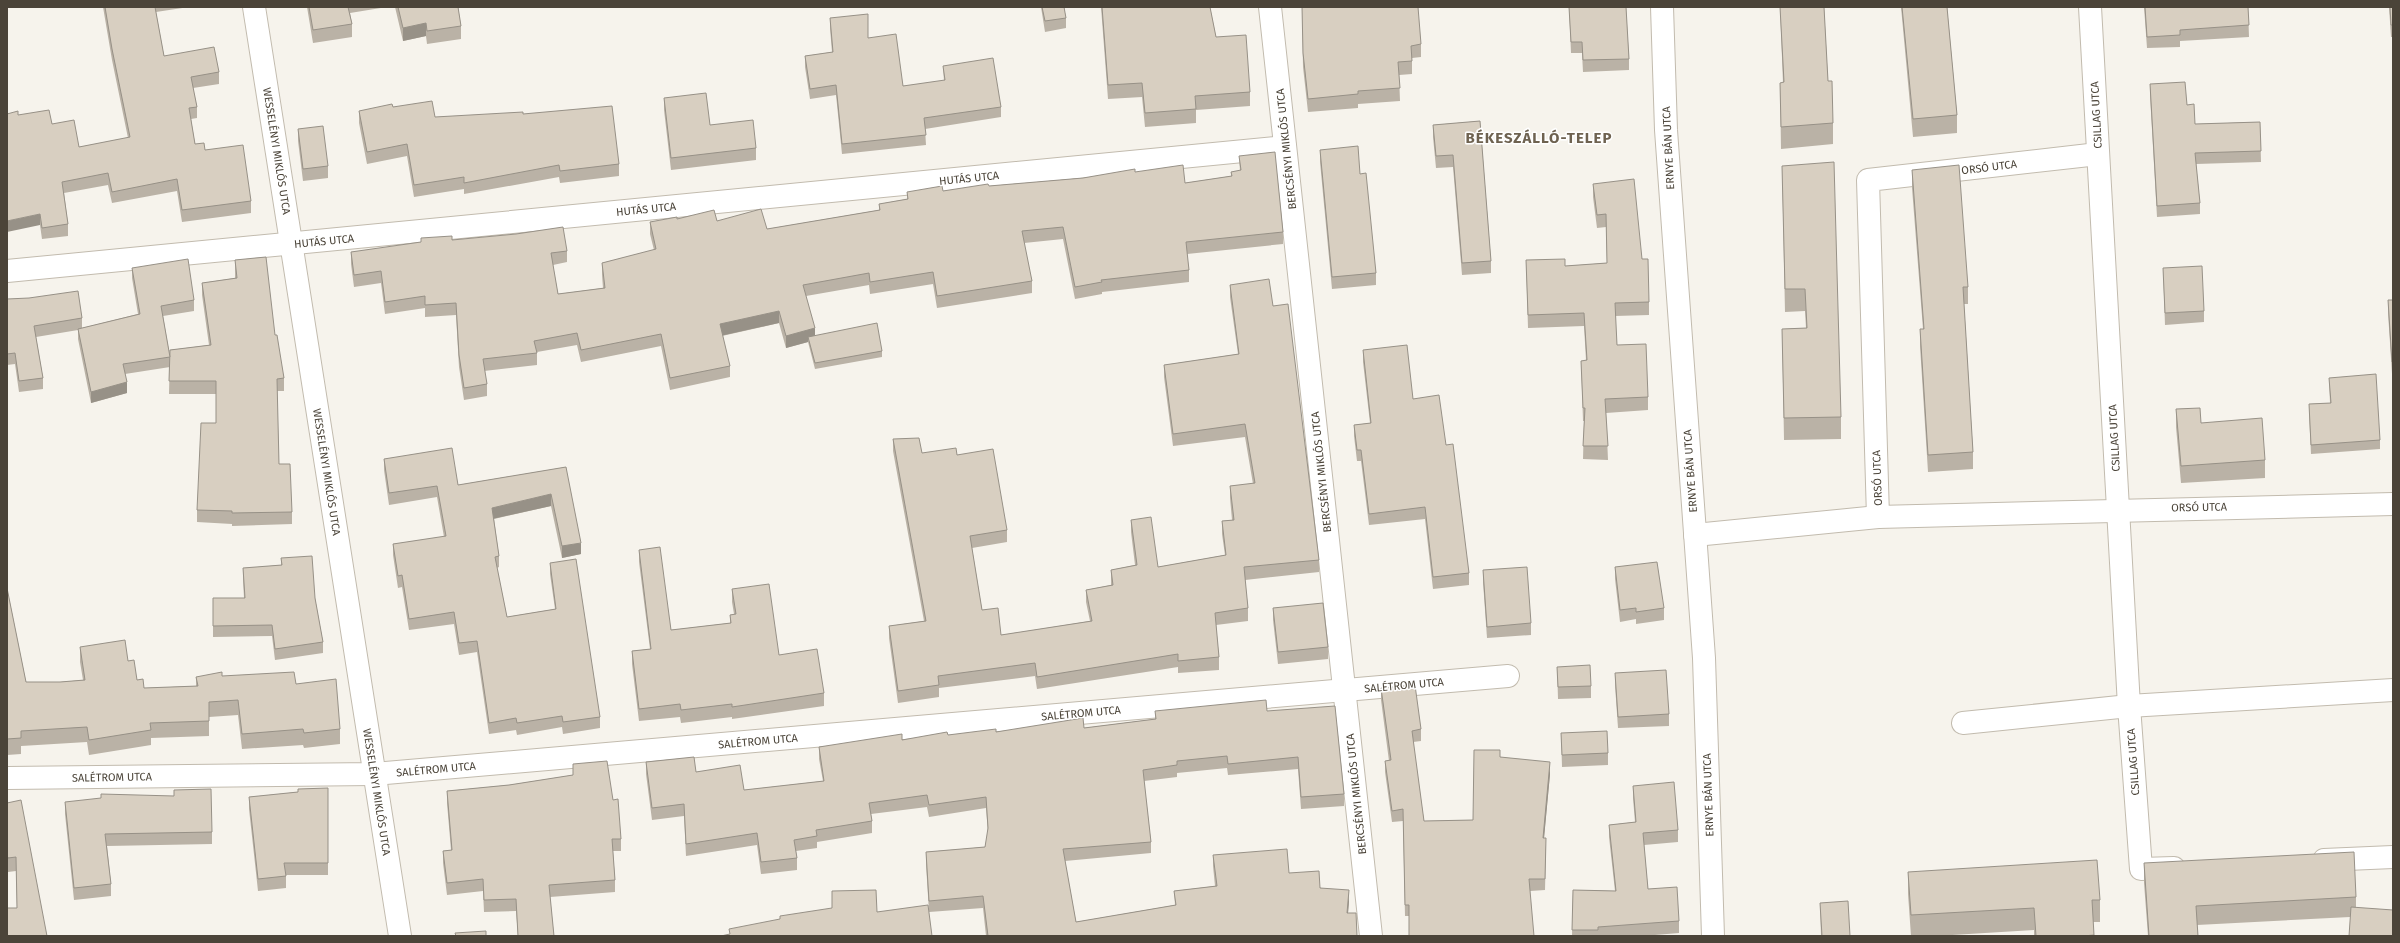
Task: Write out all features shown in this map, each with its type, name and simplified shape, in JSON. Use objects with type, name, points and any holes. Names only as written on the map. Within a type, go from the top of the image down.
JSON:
[{"type":"street","name":"WESSELÉNYI MIKLÓS UTCA","points":[[254,7],[400,936]]},
{"type":"street","name":"BERCSÉNYI MIKLÓS UTCA","points":[[1270,7],[1372,936]]},
{"type":"street","name":"ERNYE BÁN UTCA","points":[[1662,7],[1666,130],[1704,658],[1713,936]]},
{"type":"street","name":"CSILLAG UTCA","points":[[2090,7],[2128,706],[2141,869],[2196,866]]},
{"type":"street","name":"HUTÁS UTCA","points":[[7,271],[1285,147]]},
{"type":"street","name":"ORSÓ UTCA","points":[[2098,154],[1868,180],[1878,517],[2118,509],[2393,504]]},
{"type":"street","points":[[1695,535],[1878,517]]},
{"type":"street","name":"SALÉTROM UTCA","points":[[7,778],[374,774],[1508,676]]},
{"type":"street","points":[[1963,723],[2128,706],[2393,690]]},
{"type":"street","points":[[2306,861],[2393,857]]},
{"type":"building","points":[[105,7],[155,7],[164,56],[214,47],[219,72],[191,77],[197,107],[189,108],[195,144],[204,143],[205,150],[243,145],[251,201],[182,210],[177,179],[112,192],[108,173],[62,182],[68,224],[42,228],[40,214],[7,221],[7,114],[18,111],[18,115],[49,110],[52,124],[74,120],[79,147],[130,137]]},
{"type":"building","points":[[309,7],[348,7],[352,24],[313,30]]},
{"type":"building","points":[[398,7],[458,7],[461,26],[427,31],[426,23],[403,28]]},
{"type":"building","points":[[1042,7],[1064,7],[1066,18],[1045,21]]},
{"type":"building","points":[[1102,7],[1210,7],[1216,37],[1246,35],[1250,92],[1195,96],[1196,109],[1145,113],[1142,83],[1108,85]]},
{"type":"building","points":[[1302,7],[1418,7],[1421,44],[1411,46],[1412,61],[1398,62],[1400,88],[1358,91],[1358,94],[1308,99],[1303,53]]},
{"type":"building","points":[[1569,7],[1626,7],[1629,59],[1583,60],[1582,42],[1571,42]]},
{"type":"building","points":[[1780,7],[1824,7],[1828,81],[1832,81],[1833,123],[1781,127],[1780,83],[1784,82]]},
{"type":"building","points":[[1902,7],[1947,7],[1957,115],[1913,119]]},
{"type":"building","points":[[2145,7],[2248,7],[2249,25],[2180,30],[2180,35],[2147,37]]},
{"type":"building","points":[[2390,7],[2393,7],[2393,25],[2391,25]]},
{"type":"building","points":[[868,14],[868,38],[896,34],[903,86],[945,80],[943,66],[993,58],[1001,107],[924,118],[926,135],[842,144],[836,85],[810,89],[805,56],[833,52],[830,18]]},
{"type":"building","points":[[2185,82],[2187,105],[2194,104],[2195,124],[2260,122],[2261,151],[2195,153],[2200,203],[2157,206],[2150,84]]},
{"type":"building","points":[[706,93],[710,125],[753,120],[756,148],[671,158],[664,98]]},
{"type":"building","points":[[432,101],[435,117],[523,112],[523,114],[612,106],[619,164],[560,171],[559,165],[464,183],[464,177],[414,185],[407,144],[367,152],[359,111],[392,104],[393,107]]},
{"type":"building","points":[[1480,121],[1491,261],[1462,263],[1453,155],[1436,156],[1433,125]]},
{"type":"building","points":[[323,126],[328,166],[303,169],[298,129]]},
{"type":"building","points":[[1358,146],[1360,174],[1366,173],[1376,273],[1332,277],[1320,150]]},
{"type":"building","points":[[1275,152],[1283,232],[1186,242],[1189,270],[1101,280],[1102,282],[1075,287],[1063,227],[1022,231],[1032,281],[937,296],[933,272],[870,282],[869,273],[803,285],[815,328],[786,336],[779,311],[720,324],[730,366],[670,378],[661,334],[581,350],[577,333],[534,341],[537,353],[483,359],[487,384],[464,388],[459,355],[456,303],[425,305],[425,296],[385,302],[381,271],[354,275],[351,252],[421,242],[421,238],[452,236],[452,240],[516,234],[563,227],[567,251],[551,253],[558,294],[605,288],[602,263],[656,249],[650,222],[677,217],[677,219],[714,210],[717,221],[761,209],[767,229],[880,210],[879,204],[908,199],[907,192],[942,186],[943,191],[988,184],[989,186],[1083,178],[1135,169],[1135,172],[1183,165],[1185,183],[1232,176],[1231,172],[1241,170],[1239,156]]},
{"type":"building","points":[[1834,162],[1841,417],[1784,418],[1782,329],[1807,328],[1805,289],[1785,289],[1782,166]]},
{"type":"building","points":[[1959,165],[1968,287],[1963,287],[1973,452],[1928,455],[1920,329],[1924,329],[1912,170]]},
{"type":"building","points":[[1634,179],[1642,259],[1648,259],[1649,302],[1615,303],[1617,345],[1646,344],[1648,397],[1605,399],[1608,446],[1583,446],[1585,408],[1583,408],[1581,361],[1587,360],[1584,313],[1528,315],[1526,260],[1565,259],[1565,266],[1607,263],[1606,214],[1597,215],[1593,184]]},
{"type":"building","points":[[266,257],[275,335],[277,335],[284,378],[277,379],[279,464],[290,464],[292,512],[232,513],[232,511],[197,510],[201,423],[216,423],[216,381],[169,381],[170,350],[211,345],[202,283],[237,278],[235,260]]},
{"type":"building","points":[[188,259],[194,300],[161,306],[170,357],[123,364],[127,382],[91,392],[78,329],[140,314],[132,268]]},
{"type":"building","points":[[2202,266],[2204,311],[2165,313],[2163,268]]},
{"type":"building","points":[[1269,279],[1273,306],[1288,304],[1319,560],[1244,567],[1248,608],[1215,613],[1219,657],[1178,661],[1178,654],[1037,677],[1035,663],[938,676],[939,685],[898,691],[889,626],[926,621],[893,439],[919,438],[922,453],[956,448],[957,455],[993,449],[1007,530],[970,536],[982,610],[998,608],[1001,635],[1092,621],[1086,590],[1113,585],[1111,570],[1137,565],[1131,520],[1151,517],[1158,567],[1226,555],[1222,521],[1234,520],[1230,486],[1255,483],[1245,424],[1173,434],[1164,365],[1239,354],[1230,285]]},
{"type":"building","points":[[78,291],[82,318],[34,326],[43,378],[19,381],[15,353],[7,354],[7,299],[29,298]]},
{"type":"building","points":[[2388,300],[2393,300],[2393,362],[2392,362]]},
{"type":"building","points":[[877,323],[882,351],[815,363],[808,337]]},
{"type":"building","points":[[1407,345],[1413,399],[1439,395],[1446,445],[1453,444],[1469,573],[1433,577],[1425,507],[1369,514],[1361,450],[1357,450],[1354,425],[1371,423],[1363,350]]},
{"type":"building","points":[[2376,374],[2380,440],[2311,445],[2309,404],[2331,403],[2329,378]]},
{"type":"building","points":[[2200,408],[2201,423],[2262,418],[2265,460],[2181,466],[2176,409]]},
{"type":"building","points":[[452,448],[458,485],[566,467],[581,543],[562,546],[551,494],[492,508],[499,556],[495,557],[507,617],[556,609],[550,563],[576,559],[600,717],[563,722],[562,716],[517,723],[516,718],[489,723],[477,641],[459,643],[454,612],[409,619],[402,575],[398,576],[393,544],[446,536],[437,486],[389,493],[384,459]]},
{"type":"building","points":[[660,547],[671,630],[731,623],[730,615],[736,614],[732,589],[769,584],[779,655],[817,649],[824,693],[732,707],[732,704],[681,710],[680,704],[639,709],[632,651],[651,649],[639,550]]},
{"type":"building","points":[[312,556],[315,598],[323,642],[275,649],[272,625],[213,626],[213,598],[245,598],[243,568],[282,565],[281,558]]},
{"type":"building","points":[[1657,562],[1664,608],[1636,612],[1636,608],[1620,610],[1615,567]]},
{"type":"building","points":[[1527,567],[1531,623],[1487,627],[1483,570]]},
{"type":"building","points":[[7,588],[26,682],[85,680],[80,647],[125,640],[128,661],[134,660],[137,680],[143,679],[144,688],[198,686],[196,677],[222,672],[222,676],[294,672],[296,684],[336,679],[340,729],[304,733],[303,729],[242,734],[238,700],[209,702],[209,721],[150,723],[151,730],[89,740],[87,727],[21,731],[21,738],[7,739]]},
{"type":"building","points":[[1323,603],[1328,647],[1278,652],[1273,608]]},
{"type":"building","points":[[1590,665],[1591,686],[1558,687],[1557,667]]},
{"type":"building","points":[[1666,670],[1669,714],[1618,717],[1615,673]]},
{"type":"building","points":[[1415,685],[1421,729],[1412,731],[1424,821],[1473,820],[1474,750],[1500,750],[1500,757],[1550,762],[1543,838],[1546,838],[1545,879],[1529,879],[1534,936],[1409,936],[1409,905],[1405,905],[1403,809],[1392,811],[1385,761],[1391,760],[1381,688]]},
{"type":"building","points":[[1266,700],[1267,711],[1335,706],[1344,794],[1301,797],[1298,757],[1228,764],[1227,756],[1177,761],[1177,765],[1143,770],[1151,842],[1063,849],[1076,922],[1176,905],[1174,891],[1217,886],[1213,855],[1287,849],[1289,873],[1319,871],[1320,888],[1349,890],[1347,913],[1356,913],[1357,936],[988,936],[983,896],[929,901],[926,852],[985,847],[988,828],[986,797],[929,805],[927,795],[869,803],[872,821],[816,830],[817,836],[794,840],[797,858],[761,862],[757,833],[686,844],[684,804],[652,808],[646,762],[694,757],[696,772],[740,765],[744,790],[824,781],[819,747],[902,734],[902,740],[947,732],[948,735],[996,729],[996,732],[1083,718],[1084,728],[1156,719],[1155,711]]},
{"type":"building","points":[[1607,731],[1608,753],[1562,755],[1561,733]]},
{"type":"building","points":[[607,761],[613,800],[618,799],[621,839],[612,839],[615,880],[549,885],[554,936],[518,936],[516,899],[484,900],[483,879],[447,883],[443,851],[452,850],[447,791],[509,785],[573,775],[573,764]]},
{"type":"building","points":[[1674,782],[1678,830],[1643,833],[1648,889],[1677,887],[1679,921],[1598,927],[1598,930],[1572,930],[1573,890],[1616,891],[1609,825],[1636,822],[1633,786]]},
{"type":"building","points":[[328,788],[328,863],[284,863],[286,876],[258,879],[249,797],[298,792],[298,789]]},
{"type":"building","points":[[211,789],[212,832],[105,834],[111,884],[74,888],[65,802],[101,798],[101,794],[174,796],[174,790]]},
{"type":"building","points":[[21,800],[47,936],[7,936],[7,908],[17,908],[16,857],[8,858],[7,855],[7,803]]},
{"type":"building","points":[[2354,852],[2356,897],[2196,906],[2198,936],[2149,936],[2144,863]]},
{"type":"building","points":[[2097,860],[2100,900],[2092,900],[2094,935],[2036,936],[2034,908],[1911,915],[1908,872]]},
{"type":"building","points":[[876,890],[877,912],[928,905],[932,936],[721,936],[730,934],[729,929],[780,919],[780,916],[832,908],[832,891]]},
{"type":"building","points":[[1848,901],[1850,936],[1822,936],[1820,903]]},
{"type":"building","points":[[2351,907],[2393,910],[2393,936],[2349,936]]},
{"type":"building","points":[[486,931],[486,936],[456,936],[455,933]]},
{"type":"district","name":"BÉKESZÁLLÓ-TELEP","points":[[1539,138]]}]
